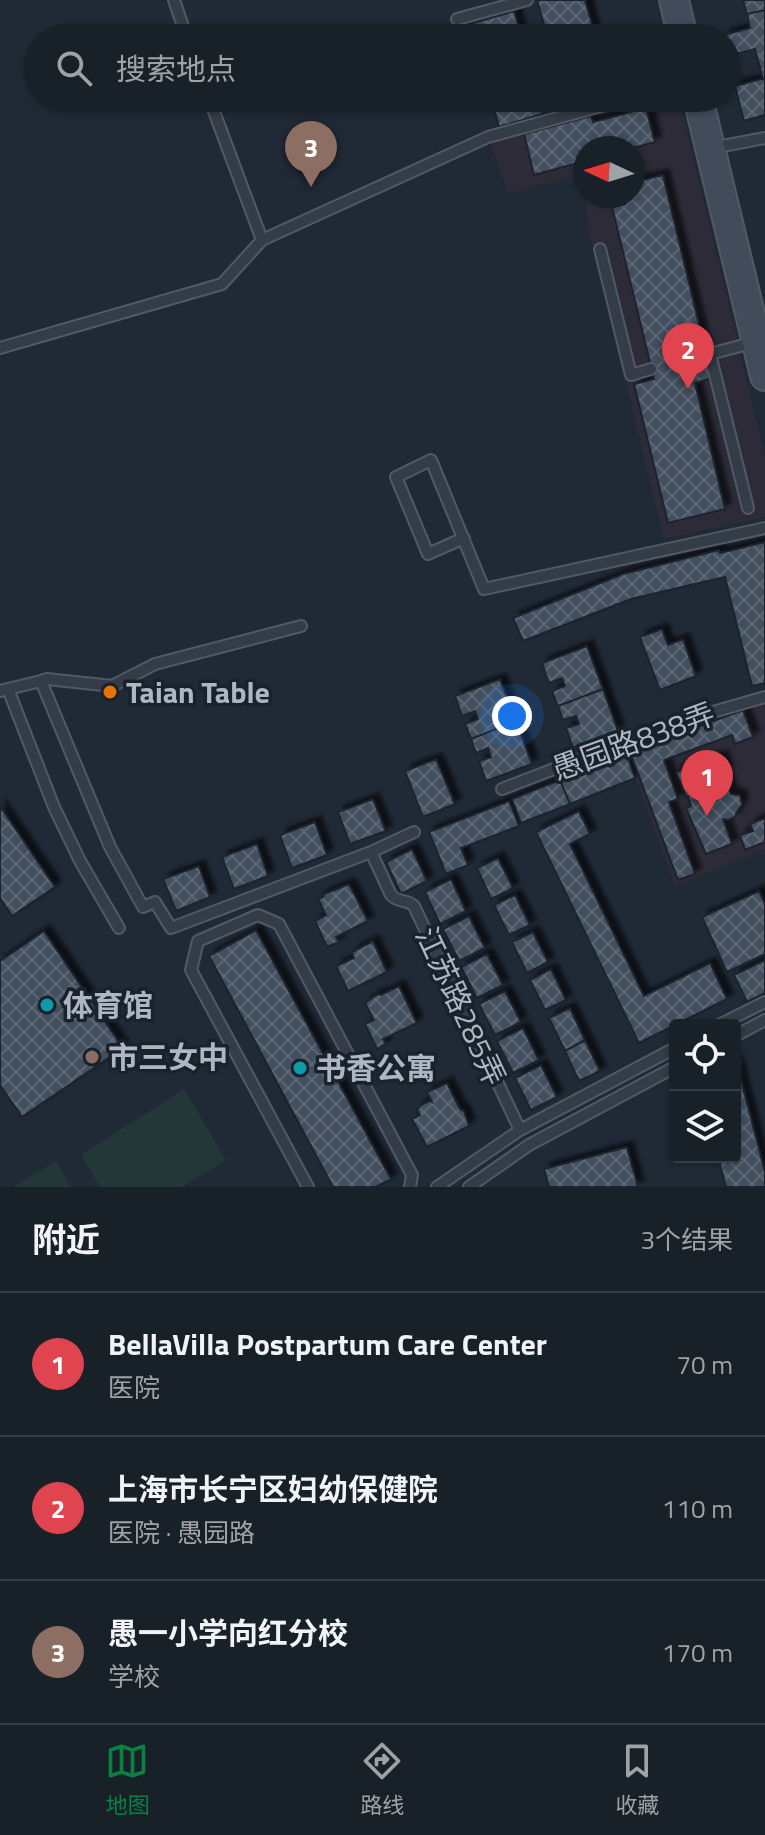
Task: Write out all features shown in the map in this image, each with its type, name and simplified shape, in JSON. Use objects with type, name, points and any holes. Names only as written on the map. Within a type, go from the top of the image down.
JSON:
[{"type":"main road","points":[[674,0],[680,24]]},
{"type":"main road","points":[[701,112],[765,376]]},
{"type":"lane","points":[[174,0],[182,24]]},
{"type":"lane","points":[[457,19],[527,0]]},
{"type":"lane","points":[[214,112],[262,240]]},
{"type":"lane","points":[[0,348],[222,284],[262,240],[488,137],[580,112]]},
{"type":"lane","points":[[710,148],[765,138]]},
{"type":"lane","points":[[600,249],[631,375],[651,369]]},
{"type":"lane","points":[[748,508],[708,354],[757,342]]},
{"type":"lane","points":[[464,538],[428,554],[396,477],[431,460],[464,538],[484,589],[765,528]]},
{"type":"lane","points":[[119,928],[80,861],[4,690],[47,679],[112,686],[155,664],[301,626]]},
{"type":"lane","points":[[41,681],[110,847],[143,907],[155,902],[171,928],[371,852],[414,832]]},
{"type":"lane","name":"愚园路838弄","points":[[502,789],[668,725],[765,697]]},
{"type":"lane","name":"江苏路285弄","points":[[371,852],[394,899],[410,902],[414,906],[520,1130]]},
{"type":"lane","points":[[308,1187],[191,970],[198,941],[258,915],[279,924],[412,1175],[410,1187]]},
{"type":"lane","points":[[731,1019],[765,1002]]},
{"type":"lane","points":[[741,1033],[765,1020]]},
{"type":"lane","points":[[437,1187],[520,1130],[669,1051]]},
{"type":"lane","points":[[469,1187],[529,1145],[669,1070]]},
{"type":"shaded area","points":[[580,112],[682,112],[765,456],[765,517],[664,539],[588,228],[587,208],[645,208],[645,136],[573,136],[573,177],[508,193],[488,137]]},
{"type":"shaded area","points":[[765,703],[765,849],[675,886],[624,747],[672,729]]},
{"type":"green space","points":[[184,1089],[226,1160],[182,1187],[100,1187],[81,1155]]},
{"type":"green space","points":[[56,1161],[71,1187],[13,1187]]},
{"type":"building","points":[[537,0],[585,0],[592,24],[544,24]]},
{"type":"building","points":[[743,0],[765,0],[765,10],[747,14]]},
{"type":"building","points":[[765,10],[763,79],[755,49],[741,53],[741,30],[750,28],[747,14]]},
{"type":"building","points":[[514,11],[518,24],[470,24]]},
{"type":"building","points":[[765,78],[765,115],[744,121],[741,84]]},
{"type":"building","points":[[495,112],[542,112],[543,114],[499,127]]},
{"type":"building","points":[[631,112],[647,112],[655,142],[645,145],[645,136],[573,136],[573,164],[534,175],[524,134],[591,116],[593,122]]},
{"type":"building","points":[[663,175],[712,378],[695,383],[725,509],[668,523],[634,384],[654,379],[612,208],[645,208],[645,179]]},
{"type":"building","points":[[765,542],[765,683],[752,686],[725,577],[631,599],[523,641],[513,618],[623,574]]},
{"type":"building","points":[[662,629],[668,645],[683,639],[696,676],[660,690],[640,637]]},
{"type":"building","points":[[587,646],[603,689],[558,706],[552,691],[565,686],[562,678],[549,683],[542,663]]},
{"type":"building","points":[[500,679],[516,721],[471,739],[465,724],[478,719],[475,711],[462,716],[455,696]]},
{"type":"building","points":[[603,689],[618,731],[573,748],[566,728],[579,724],[576,716],[563,720],[558,706]]},
{"type":"building","points":[[743,710],[753,737],[735,744],[732,735],[664,760],[678,799],[669,802],[695,874],[678,880],[630,752]]},
{"type":"building","points":[[516,721],[532,764],[486,781],[479,761],[491,757],[488,748],[476,753],[471,739]]},
{"type":"building","points":[[627,755],[635,778],[570,804],[560,780]]},
{"type":"building","points":[[722,757],[727,771],[724,773],[731,794],[739,795],[742,805],[735,817],[723,819],[732,844],[706,854],[686,808],[691,806],[676,772]]},
{"type":"building","points":[[436,759],[455,804],[423,817],[405,771]]},
{"type":"building","points":[[560,780],[570,804],[521,823],[512,799]]},
{"type":"building","points":[[373,799],[386,831],[350,844],[338,812]]},
{"type":"building","points":[[509,801],[519,826],[461,848],[468,865],[446,874],[429,832]]},
{"type":"building","points":[[0,806],[55,887],[12,916],[0,898]]},
{"type":"building","points":[[579,811],[590,834],[570,844],[644,996],[710,963],[727,999],[687,1019],[669,1019],[669,1028],[639,1043],[536,832]]},
{"type":"building","points":[[765,818],[765,842],[745,850],[740,835],[753,831],[750,824]]},
{"type":"building","points":[[315,822],[327,855],[292,868],[280,835]]},
{"type":"building","points":[[257,844],[268,876],[234,889],[222,857]]},
{"type":"building","points":[[412,849],[427,881],[401,894],[386,862]]},
{"type":"building","points":[[498,858],[513,888],[491,899],[477,868]]},
{"type":"building","points":[[199,866],[210,897],[176,911],[163,879]]},
{"type":"building","points":[[451,879],[466,911],[440,924],[425,892]]},
{"type":"building","points":[[349,884],[368,921],[336,937],[339,942],[327,947],[315,921],[326,915],[318,899]]},
{"type":"building","points":[[759,891],[765,904],[765,954],[727,972],[702,917]]},
{"type":"building","points":[[515,895],[530,925],[509,935],[494,905]]},
{"type":"building","points":[[469,916],[485,948],[459,961],[443,929]]},
{"type":"building","name":"书香公寓","points":[[256,930],[391,1179],[376,1187],[333,1187],[209,956]]},
{"type":"building","name":"体育馆","points":[[44,931],[123,1048],[22,1117],[0,1085],[0,961]]},
{"type":"building","points":[[533,932],[548,962],[527,973],[512,942]]},
{"type":"building","points":[[373,941],[387,972],[348,991],[336,966],[354,958],[352,952]]},
{"type":"building","points":[[487,954],[503,985],[477,998],[461,967]]},
{"type":"building","points":[[765,960],[765,993],[747,1002],[734,975]]},
{"type":"building","points":[[551,969],[566,1000],[545,1010],[530,980]]},
{"type":"building","points":[[399,986],[417,1023],[383,1039],[386,1044],[377,1049],[365,1024],[374,1020],[365,1003]]},
{"type":"building","points":[[505,991],[521,1022],[495,1035],[479,1004]]},
{"type":"building","points":[[570,1008],[585,1040],[565,1051],[549,1018]]},
{"type":"building","points":[[523,1028],[539,1060],[513,1073],[497,1041]]},
{"type":"building","points":[[585,1040],[600,1071],[579,1081],[565,1051]]},
{"type":"building","points":[[541,1065],[557,1097],[531,1110],[515,1078]]},
{"type":"building","points":[[741,1079],[765,1172],[765,1187],[726,1187],[720,1163],[741,1163]]},
{"type":"building","points":[[447,1083],[469,1126],[427,1147],[412,1119],[420,1115],[417,1110],[421,1105],[432,1102],[427,1092]]},
{"type":"building","points":[[627,1147],[638,1187],[549,1187],[544,1169]]},
{"type":"place","name":"愚一小学向红分校","points":[[311,187]]},
{"type":"place","name":"上海市长宁区妇幼保健院","points":[[688,389]]},
{"type":"place","name":"Taian Table","points":[[110,692]]},
{"type":"place","name":"BellaVilla Postpartum Care Center","points":[[707,816]]},
{"type":"place","name":"体育馆","points":[[47,1005]]},
{"type":"place","name":"市三女中","points":[[92,1057]]},
{"type":"place","name":"书香公寓","points":[[300,1068]]}]
